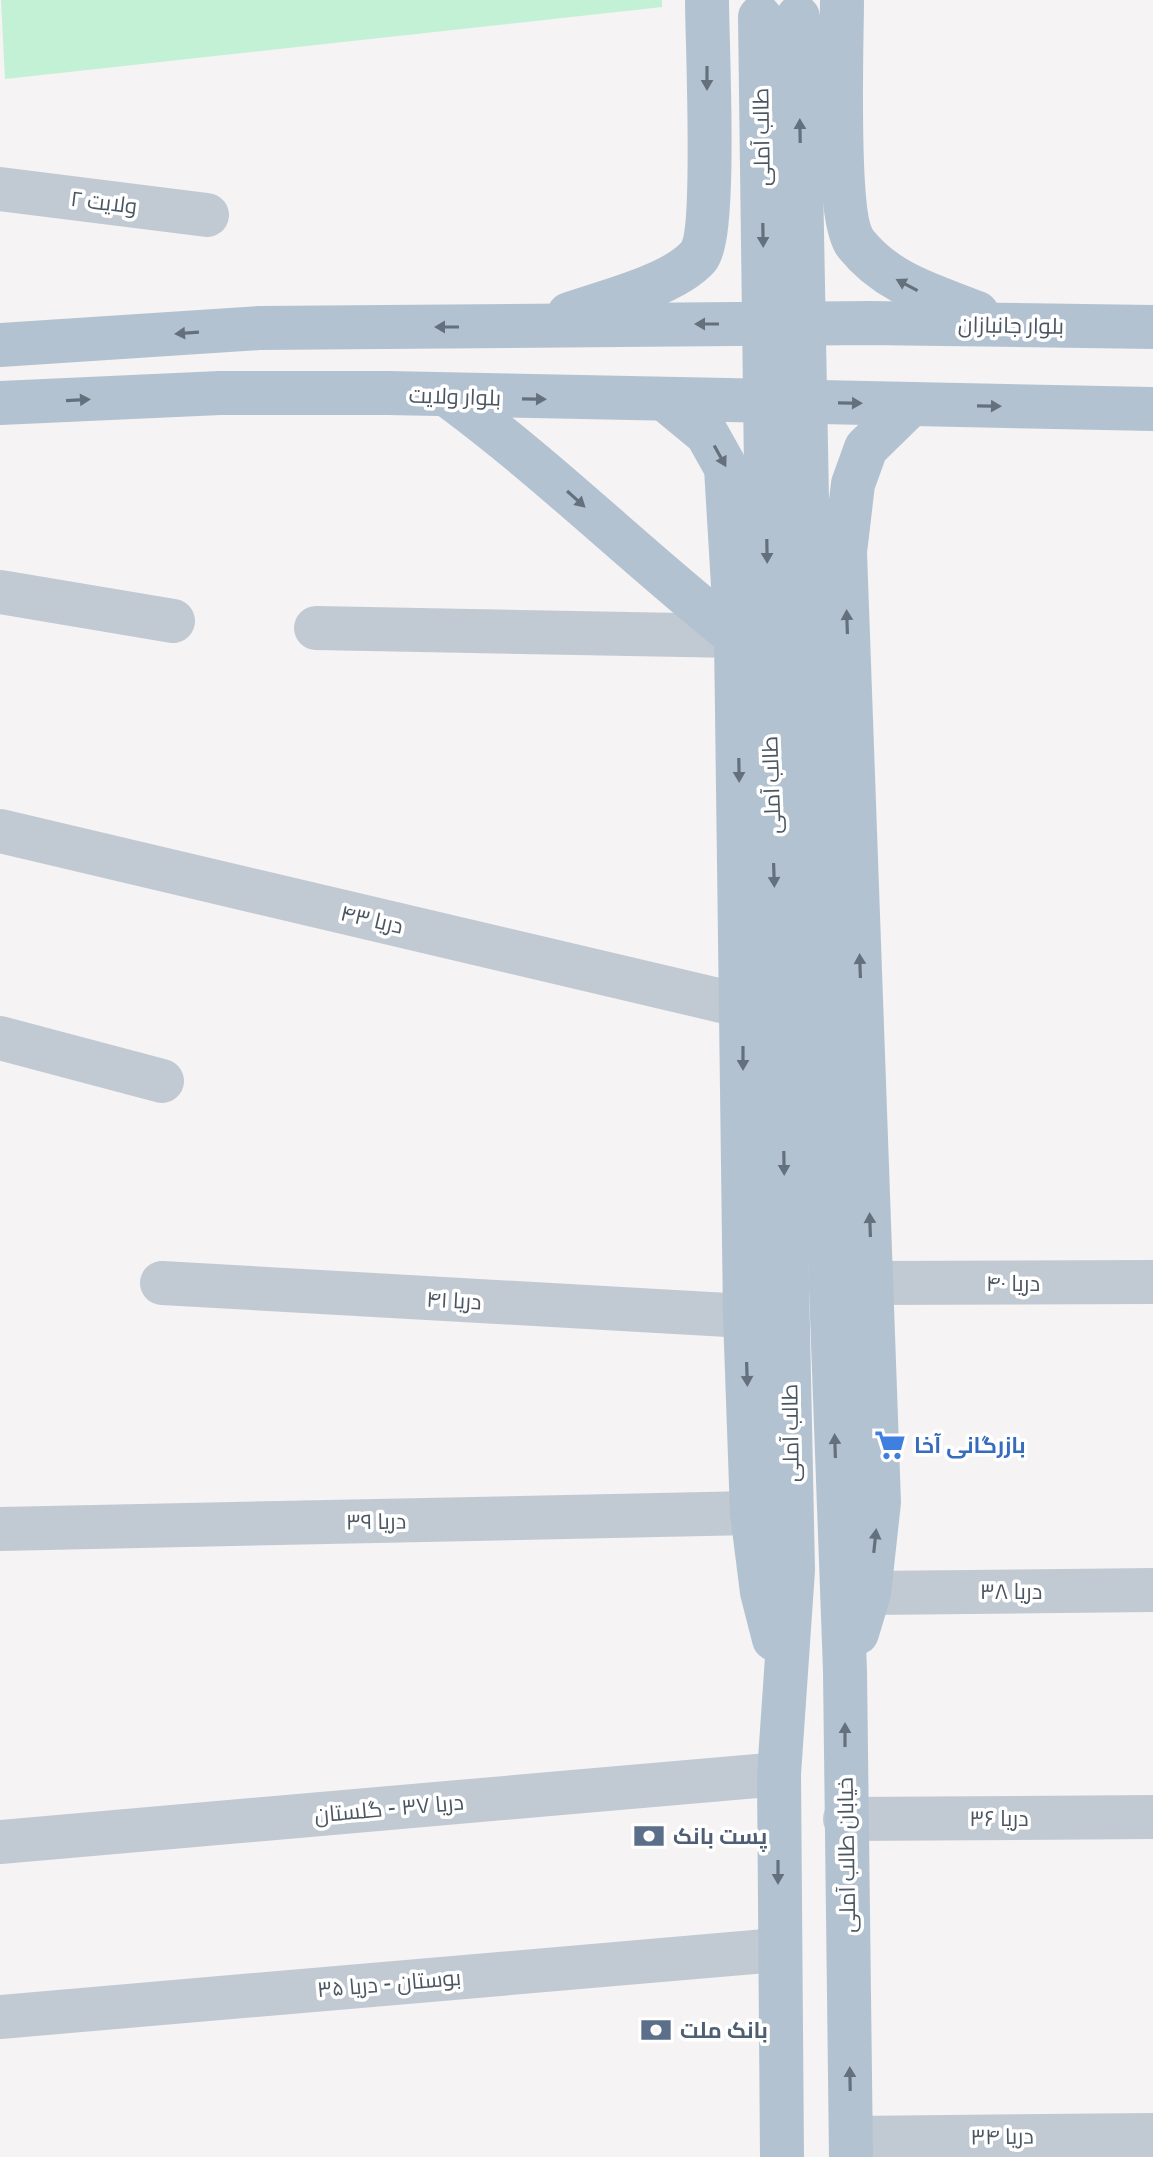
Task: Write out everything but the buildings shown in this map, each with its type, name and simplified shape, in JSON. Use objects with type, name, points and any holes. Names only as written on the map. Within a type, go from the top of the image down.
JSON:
[{"type":"main road","points":[[709,0],[752,29],[784,36],[815,30],[842,7]]},
{"type":"main road","points":[[0,345],[259,328],[535,326],[679,273],[700,255],[708,233],[709,0]]},
{"type":"main road","points":[[842,7],[844,197],[853,241],[875,264],[906,287],[1006,324]]},
{"type":"main road","name":"طالب آملی","points":[[779,9],[791,769],[783,1087],[793,1570],[784,1678]]},
{"type":"main road","name":"بلوار جانبازان","points":[[535,326],[869,323],[1153,327]]},
{"type":"main road","points":[[388,393],[362,378],[357,365],[361,349],[389,327]]},
{"type":"main road","points":[[252,395],[281,372],[286,357],[280,344],[259,328]]},
{"type":"main road","name":"بلوار ولایت","points":[[0,403],[220,393],[388,393],[450,397],[911,404]]},
{"type":"main road","points":[[450,397],[514,445],[675,588],[736,636]]},
{"type":"main road","points":[[667,401],[707,434],[726,468],[736,636],[745,1316],[752,1513],[762,1592],[784,1678],[779,1774],[778,1950],[782,2157]]},
{"type":"main road","points":[[845,1671],[869,1593],[879,1502],[845,552],[853,484],[866,448],[911,404],[1153,409]]},
{"type":"main road","points":[[738,719],[750,692],[774,675],[789,671],[804,672],[826,681],[844,697],[850,711]]},
{"type":"main road","name":"طالب آملی","points":[[791,769],[839,1552]]},
{"type":"main road","name":"خیابان طالب آملی","points":[[839,1552],[845,1671],[851,2148]]},
{"type":"street","name":"ولایت ۲","points":[[0,189],[207,215]]},
{"type":"street","points":[[0,592],[173,621]]},
{"type":"street","points":[[316,628],[736,636]]},
{"type":"street","name":"دریا ۴۳","points":[[0,831],[743,1006]]},
{"type":"street","points":[[0,1038],[162,1081]]},
{"type":"street","name":"دریا ۴۰","points":[[872,1283],[1153,1282]]},
{"type":"street","name":"دریا ۴۱","points":[[162,1283],[745,1316]]},
{"type":"street","name":"دریا ۳۹","points":[[0,1529],[752,1513]]},
{"type":"street","name":"دریا ۳۸","points":[[869,1593],[1153,1590]]},
{"type":"street","name":"دریا ۳۷ - گلستان","points":[[0,1842],[779,1774]]},
{"type":"street","name":"دریا ۳۶","points":[[845,1819],[1153,1817]]},
{"type":"street","name":"بوستان - دریا ۳۵","points":[[0,2017],[778,1950]]},
{"type":"street","name":"دریا ۳۴","points":[[851,2148],[1153,2135]]},
{"type":"green space","points":[[1,0],[662,0],[662,7],[5,79]]},
{"type":"place","name":"بازرگانی آخا","points":[[890,1445]]},
{"type":"place","name":"پست بانک","points":[[649,1836]]},
{"type":"place","name":"بانک ملت","points":[[656,2030]]}]
